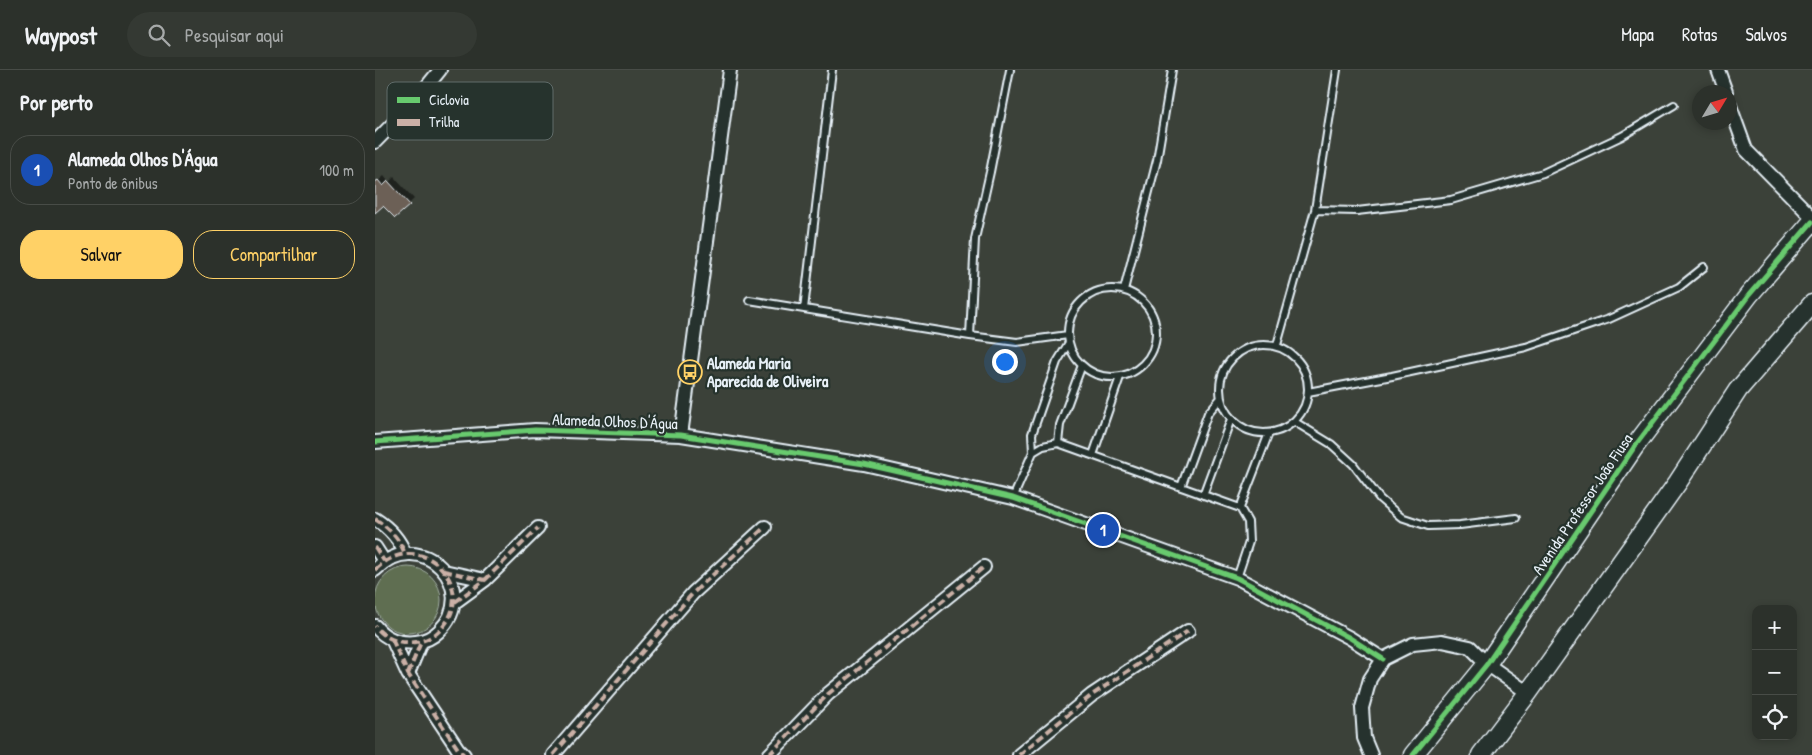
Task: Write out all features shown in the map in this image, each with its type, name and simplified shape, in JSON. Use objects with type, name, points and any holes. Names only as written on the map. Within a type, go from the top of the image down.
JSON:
[{"type":"street","points":[[430,82],[440,70]]},
{"type":"street","points":[[681,435],[729,70]]},
{"type":"street","points":[[1718,70],[1723,85]]},
{"type":"street","points":[[1737,125],[1746,150],[1812,217]]},
{"type":"street","points":[[375,142],[387,130]]},
{"type":"street","name":"Avenida Professor João Fiusa","points":[[1413,755],[1487,664],[1635,446],[1749,295],[1812,222]]},
{"type":"street","points":[[1481,755],[1528,693],[1678,482],[1738,390],[1812,304]]},
{"type":"street","name":"Alameda Olhos D'Água","points":[[375,442],[535,430],[681,435],[864,464],[1013,498],[1237,578],[1350,638],[1383,659]]},
{"type":"street","points":[[375,519],[393,532],[401,542],[405,554]]},
{"type":"street","points":[[553,755],[693,592],[765,527]]},
{"type":"street","points":[[375,626],[392,640],[406,643],[421,642],[434,636],[445,626],[455,602],[485,580],[538,528]]},
{"type":"street","points":[[375,547],[385,561]]},
{"type":"street","points":[[375,570],[394,556],[405,554],[420,555],[433,561],[444,570],[451,584],[455,602]]},
{"type":"street","points":[[769,755],[828,694],[984,567]]},
{"type":"street","points":[[444,570],[485,580]]},
{"type":"street","points":[[1019,755],[1092,695],[1187,631]]},
{"type":"street","points":[[392,640],[408,674],[458,749],[464,755]]},
{"type":"street","points":[[1371,755],[1363,738],[1362,708],[1370,680],[1383,659],[1413,644],[1442,641],[1470,647],[1487,664],[1528,693]]},
{"type":"street","points":[[408,674],[421,642]]},
{"type":"lane","points":[[804,309],[832,70]]},
{"type":"lane","points":[[970,336],[975,239],[1010,70]]},
{"type":"lane","points":[[1124,290],[1157,160],[1172,70]]},
{"type":"lane","points":[[1277,345],[1315,210],[1337,70]]},
{"type":"lane","points":[[1315,210],[1357,210],[1451,200],[1543,173],[1622,136],[1674,104]]},
{"type":"lane","points":[[1307,392],[1526,347],[1609,319],[1679,287],[1704,267]]},
{"type":"lane","points":[[1105,289],[1124,290],[1140,299],[1152,314],[1156,332],[1153,350],[1143,366],[1127,376],[1109,378],[1091,373],[1077,361],[1068,344],[1067,326],[1074,308],[1088,296],[1105,289]]},
{"type":"lane","points":[[749,300],[1017,342],[1068,335]]},
{"type":"lane","points":[[1013,498],[1033,452],[1032,434],[1057,362],[1068,344]]},
{"type":"lane","points":[[1254,344],[1277,345],[1297,358],[1308,379],[1307,392],[1307,402],[1295,422],[1274,433],[1251,432],[1231,420],[1220,399],[1221,375],[1233,355],[1254,344]]},
{"type":"lane","points":[[1058,443],[1061,425],[1082,365]]},
{"type":"lane","points":[[1093,455],[1120,377]]},
{"type":"lane","points":[[1181,487],[1208,413],[1220,399]]},
{"type":"lane","points":[[1203,495],[1231,420]]},
{"type":"lane","points":[[1295,422],[1331,444],[1353,464],[1380,499],[1401,517],[1428,526],[1460,525],[1516,518]]},
{"type":"lane","points":[[1239,508],[1269,433]]},
{"type":"lane","points":[[1033,452],[1043,446],[1058,443],[1239,508],[1248,522],[1249,542],[1237,578]]},
{"type":"green space","points":[[408,567],[420,570],[431,577],[438,588],[441,600],[438,612],[431,623],[420,630],[408,633],[396,630],[385,623],[378,612],[375,600],[378,588],[385,577],[396,570]]},
{"type":"building","points":[[378,180],[383,186],[388,181],[410,205],[395,218],[383,206],[375,213],[375,182]]},
{"type":"marked path","points":[[375,519],[393,534],[405,554]]},
{"type":"marked path","points":[[553,755],[693,593],[765,527]]},
{"type":"marked path","points":[[455,602],[485,580],[538,528]]},
{"type":"marked path","points":[[375,547],[384,561]]},
{"type":"marked path","points":[[375,570],[393,557],[411,554],[427,558],[441,568],[450,581],[454,598],[451,615],[439,631],[426,640],[410,642],[393,640],[375,626]]},
{"type":"marked path","points":[[769,755],[828,694],[984,567]]},
{"type":"marked path","points":[[444,571],[485,580]]},
{"type":"marked path","points":[[1019,755],[1092,695],[1188,631]]},
{"type":"marked path","points":[[392,639],[408,674],[458,749],[464,755]]},
{"type":"marked path","points":[[408,674],[421,642]]},
{"type":"cycle path","points":[[1413,755],[1487,664],[1635,446],[1749,295],[1812,222]]},
{"type":"cycle path","points":[[375,442],[535,430],[681,435],[864,464],[1013,498],[1237,578],[1350,638],[1383,659]]},
{"type":"place","name":"Alameda Maria Aparecida de Oliveira","points":[[690,372]]},
{"type":"place","name":"Alameda Olhos D'Água","points":[[1103,530]]}]
